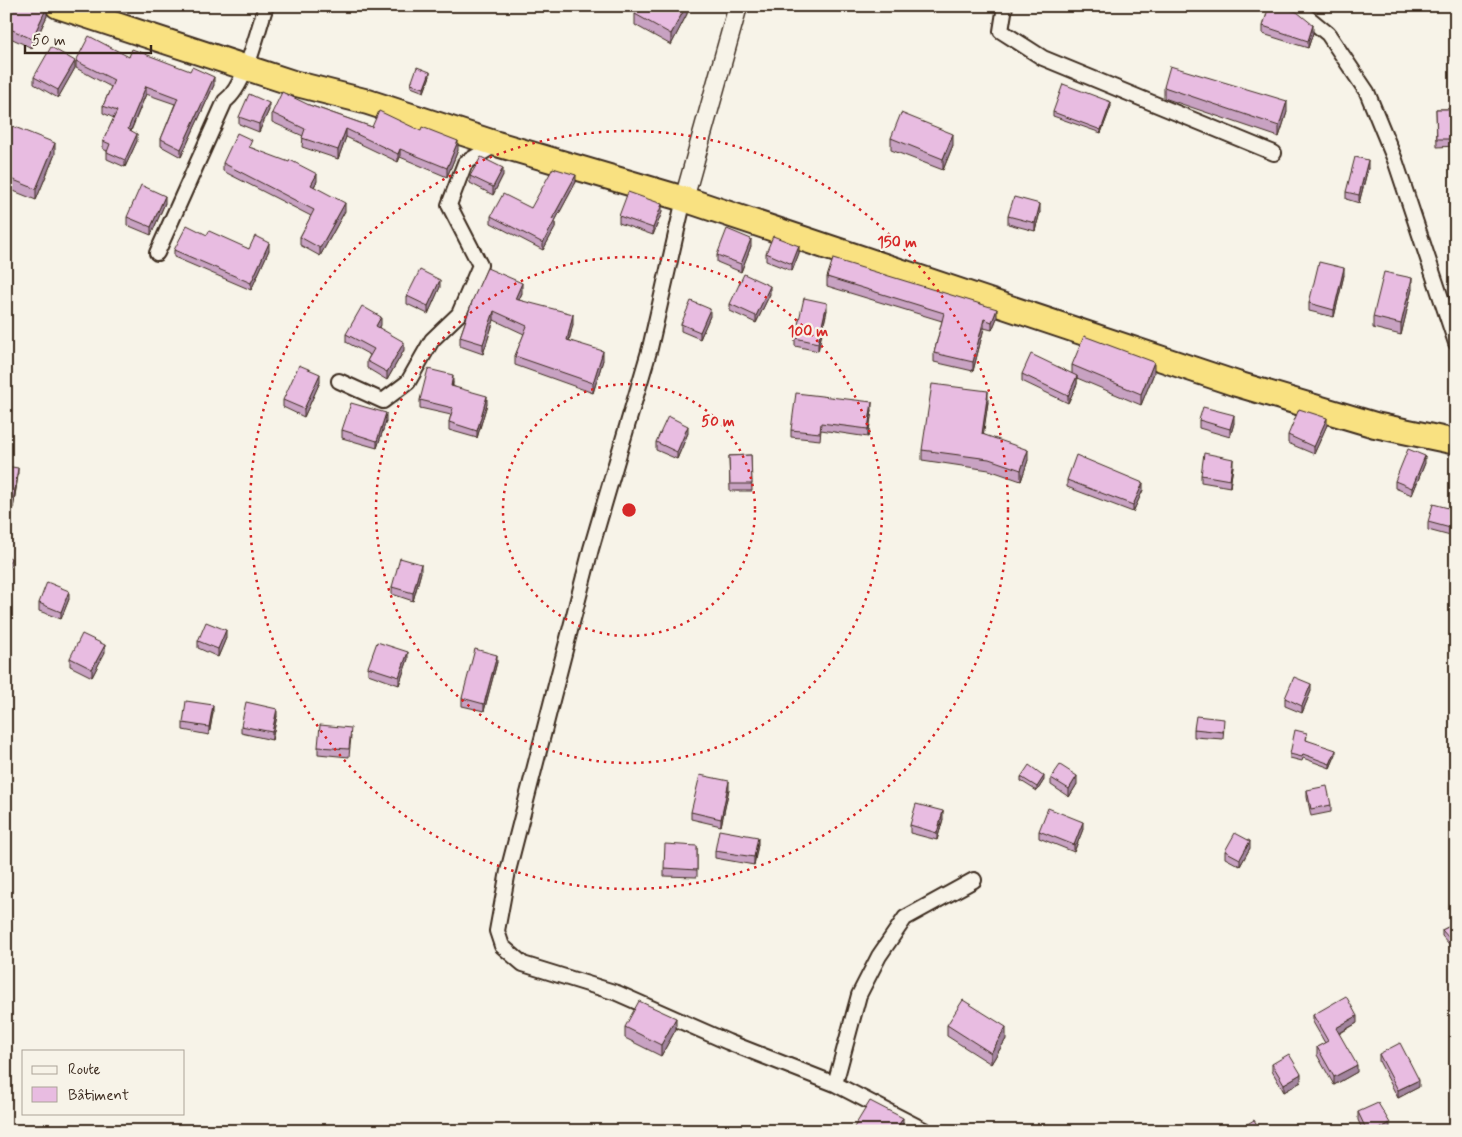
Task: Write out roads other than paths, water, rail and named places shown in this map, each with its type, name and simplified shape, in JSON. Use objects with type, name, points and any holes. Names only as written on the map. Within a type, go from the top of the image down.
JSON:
[{"type":"highway","points":[[58,6],[246,67],[292,84],[368,102],[496,144],[684,199],[1237,384],[1375,425],[1456,442]]},
{"type":"street","points":[[157,253],[225,101],[233,96],[246,67],[266,6]]},
{"type":"street","points":[[738,6],[684,199],[650,348],[591,549],[510,861],[497,931],[502,946],[523,964],[617,994],[728,1042],[835,1084],[926,1131]]},
{"type":"street","points":[[1006,6],[1002,31],[1043,58],[1274,152]]},
{"type":"street","points":[[1294,6],[1328,34],[1367,92],[1395,160],[1456,343]]},
{"type":"street","points":[[339,381],[383,401],[408,382],[432,340],[459,314],[480,265],[449,205],[465,163],[496,144]]},
{"type":"street","points":[[835,1084],[859,995],[884,949],[905,918],[974,880]]}]
